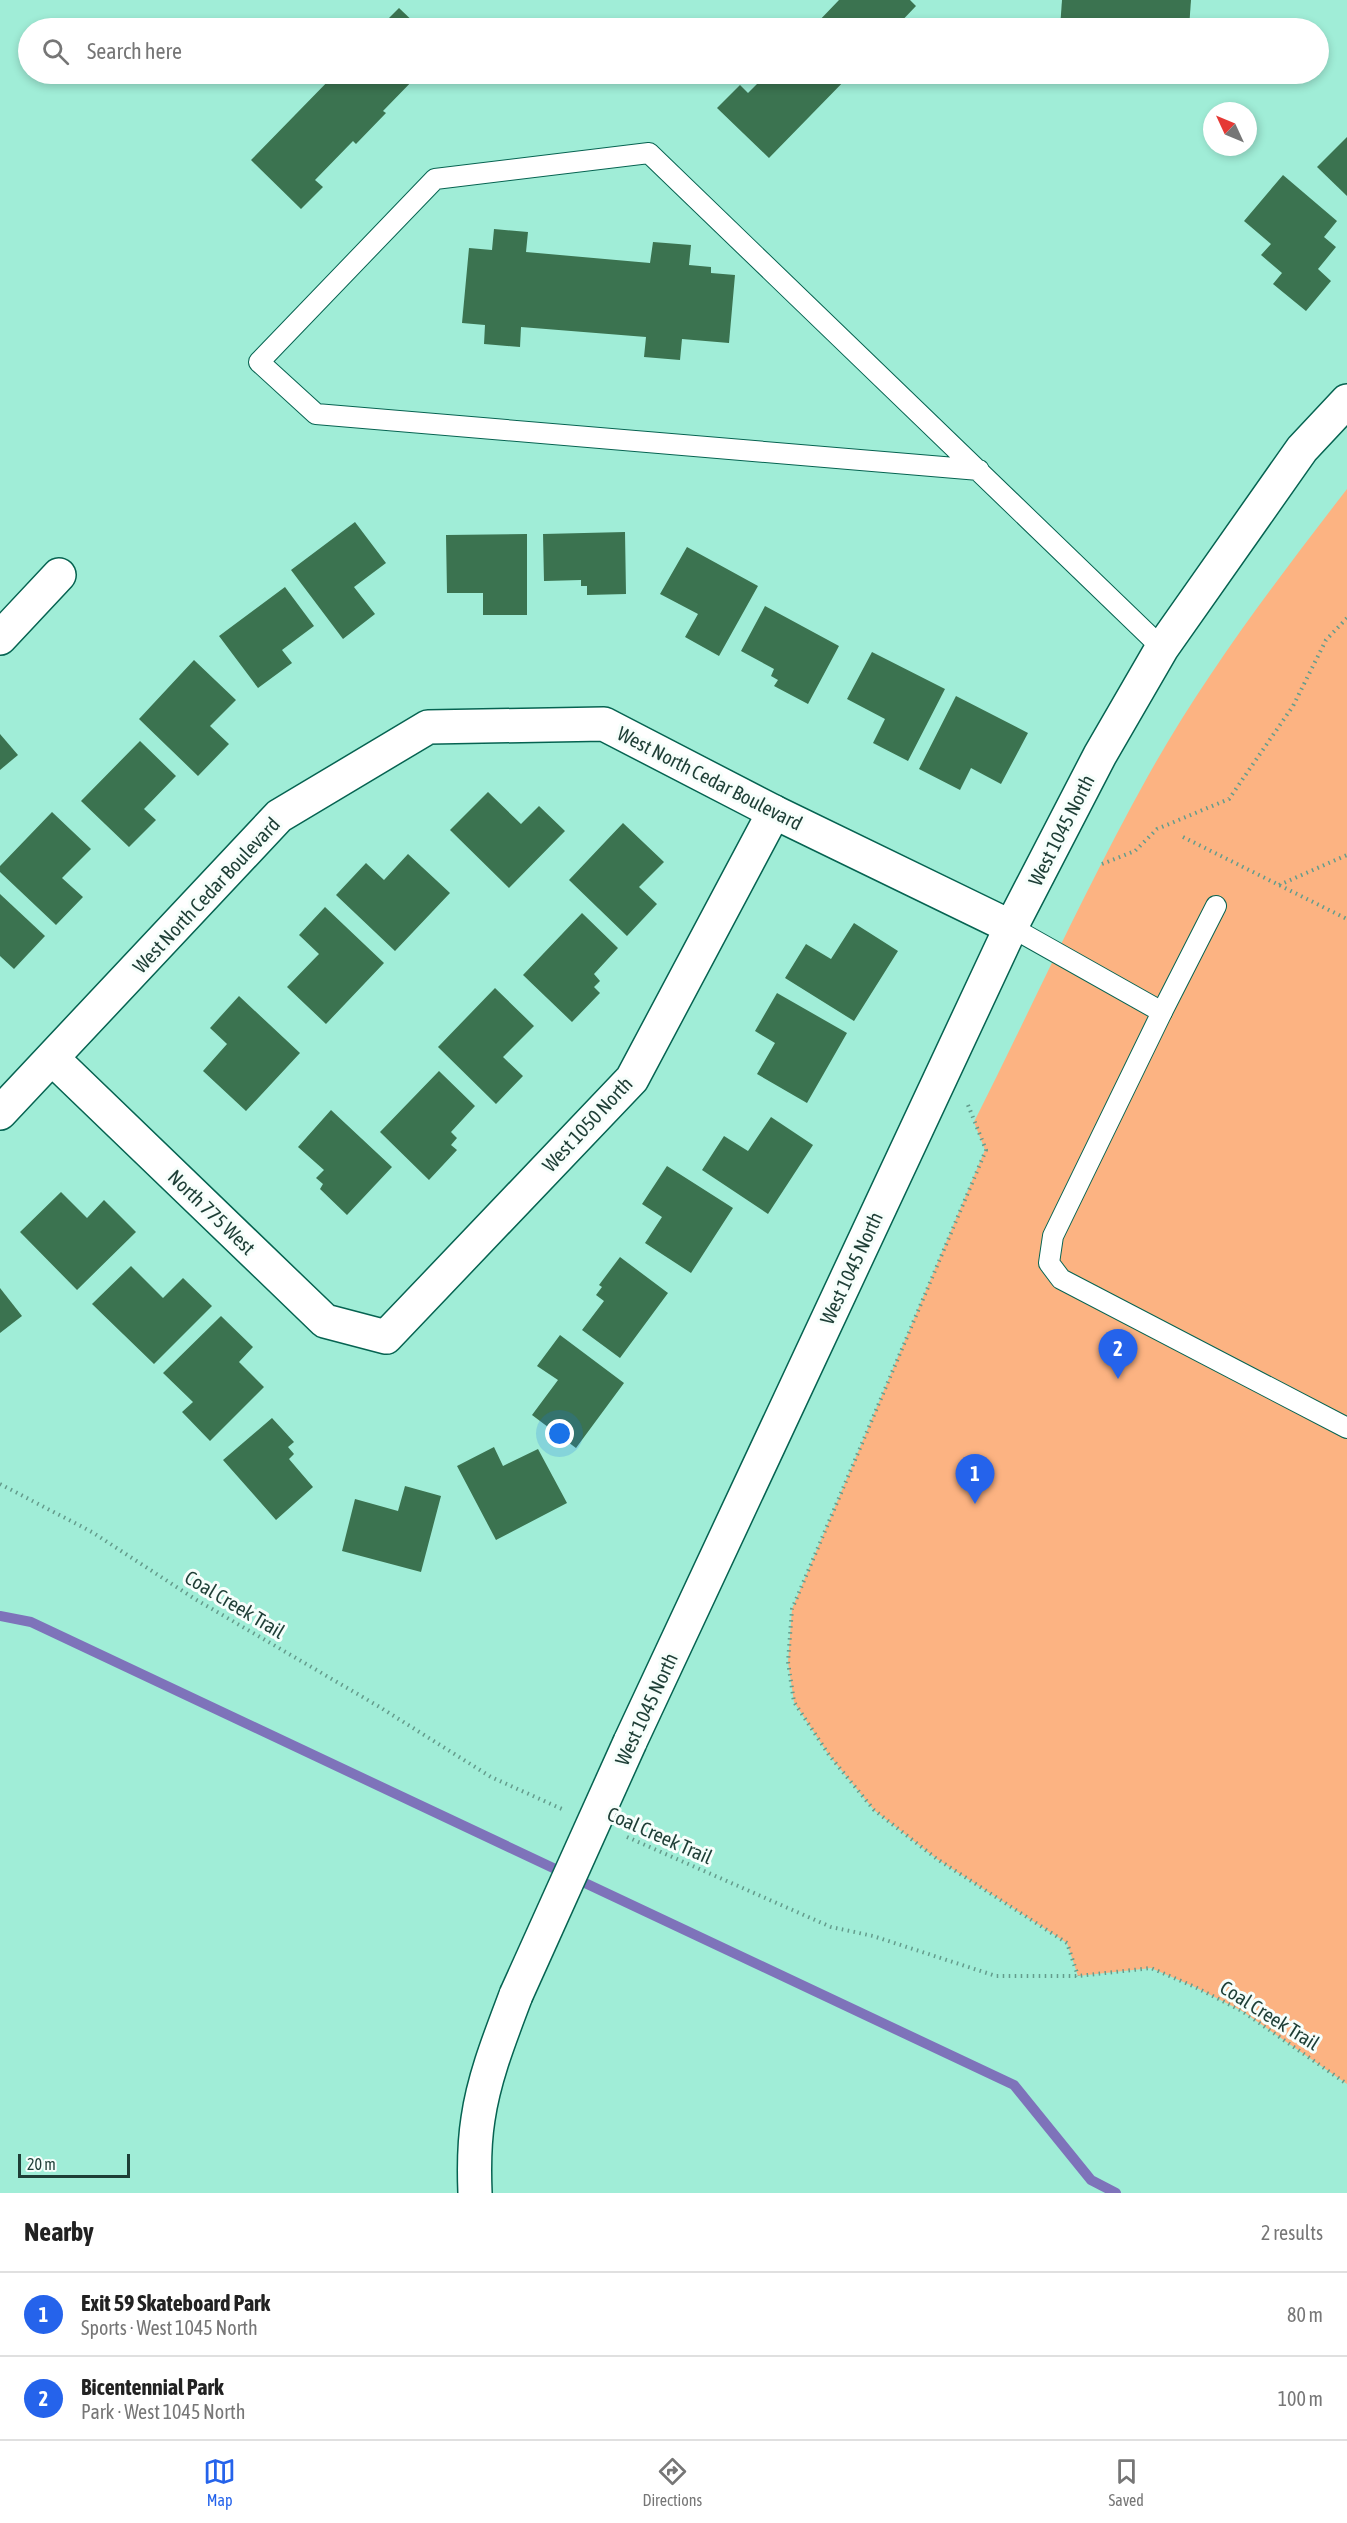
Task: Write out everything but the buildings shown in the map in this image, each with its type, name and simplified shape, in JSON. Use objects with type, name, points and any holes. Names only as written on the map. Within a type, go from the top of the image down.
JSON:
[{"type":"street","name":"West 1045 North","points":[[475,2193],[474,2156],[478,2118],[489,2074],[516,1995],[630,1742],[1011,927],[1100,755],[1162,648],[1302,449],[1347,401]]},
{"type":"street","points":[[0,638],[59,574]]},
{"type":"street","name":"West North Cedar Boulevard","points":[[0,1113],[279,816],[428,727],[603,724],[774,812],[1011,927]]},
{"type":"street","name":"West 1050 North","points":[[386,1337],[632,1079],[774,812]]},
{"type":"street","name":"North 775 West","points":[[53,1059],[325,1321],[386,1337]]},
{"type":"lane","points":[[979,470],[316,414],[259,362],[435,179],[650,153],[979,470],[1162,648]]},
{"type":"lane","points":[[1216,906],[1053,1236],[1049,1263],[1061,1279],[1347,1428]]},
{"type":"lane","points":[[1011,927],[1162,1012]]},
{"type":"path","points":[[1102,864],[1135,851],[1157,829],[1229,799],[1293,706],[1326,639],[1347,618]]},
{"type":"path","points":[[1183,837],[1347,919]]},
{"type":"path","points":[[1279,885],[1347,855]]},
{"type":"path","points":[[949,1056],[986,1150],[792,1609],[788,1662],[794,1702],[829,1755],[874,1810],[937,1859],[1067,1943],[1078,1976]]},
{"type":"path","name":"Coal Creek Trail","points":[[0,1484],[92,1532],[195,1599],[378,1706],[491,1777],[567,1811]]},
{"type":"path","name":"Coal Creek Trail","points":[[622,1835],[831,1927],[873,1936],[996,1976],[1078,1976],[1151,1968],[1242,2011],[1347,2084]]},
{"type":"shaded area","points":[[1347,489],[1347,2084],[1242,2011],[1151,1968],[1078,1976],[1067,1943],[937,1859],[874,1810],[829,1755],[794,1702],[788,1662],[792,1609],[985,1150],[974,1122],[1102,862],[1170,738],[1242,629]]},
{"type":"waterway","points":[[0,1616],[31,1622],[1014,2085],[1091,2180],[1116,2193]]},
{"type":"place","name":"Bicentennial Park","points":[[1118,1379]]},
{"type":"place","name":"Exit 59 Skateboard Park","points":[[975,1504]]}]
